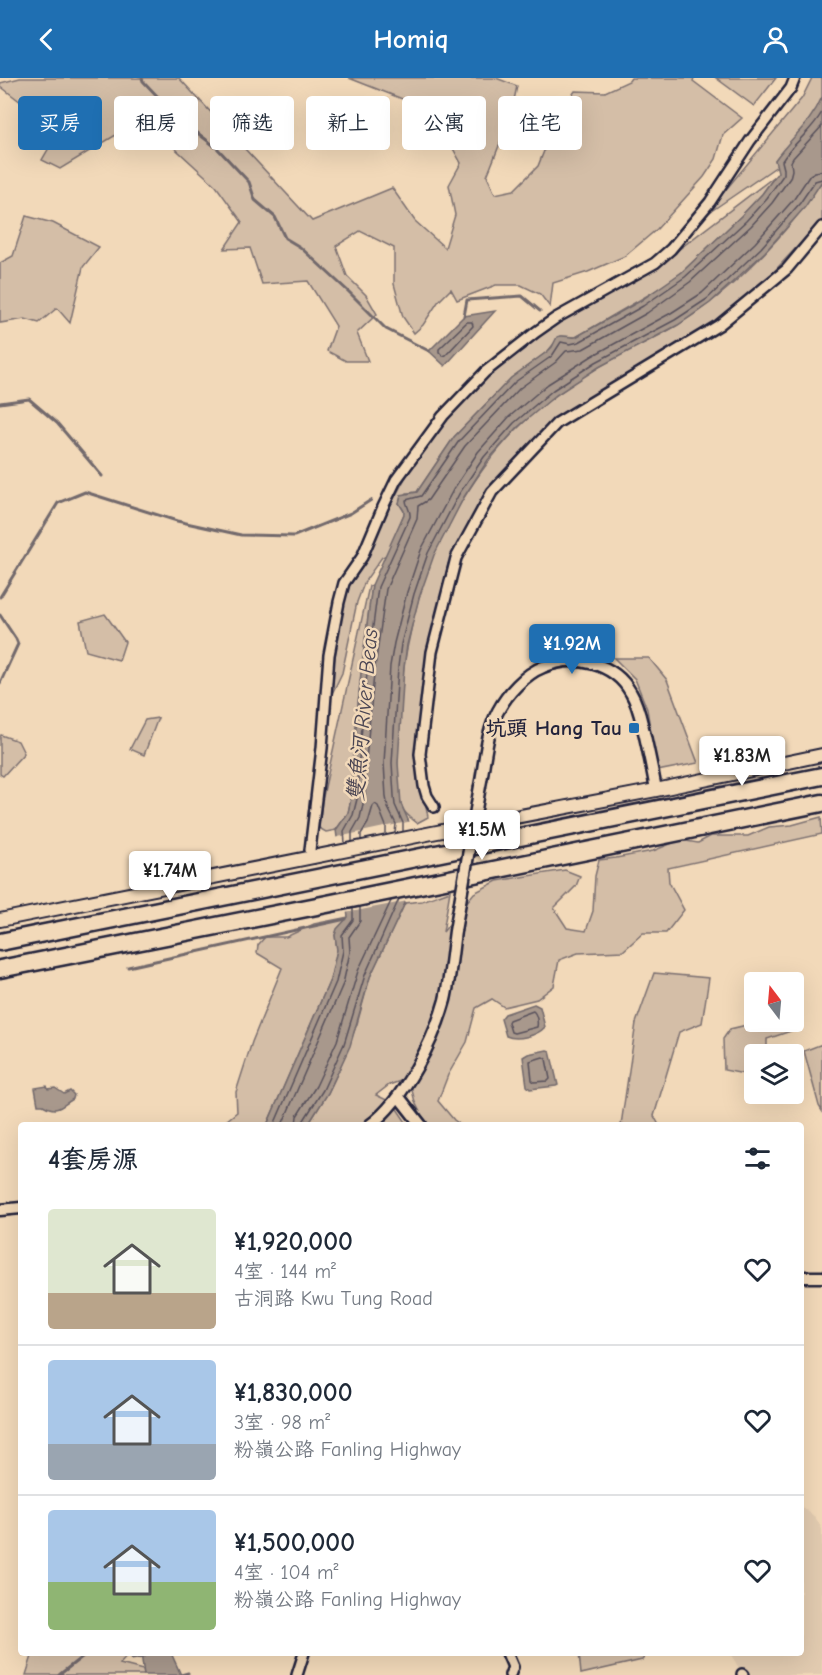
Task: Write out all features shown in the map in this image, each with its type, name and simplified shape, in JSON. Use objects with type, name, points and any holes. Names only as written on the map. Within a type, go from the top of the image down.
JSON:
[{"type":"highway","points":[[0,942],[822,776]]},
{"type":"highway","points":[[0,969],[822,803]]},
{"type":"main road","points":[[0,920],[822,755]]},
{"type":"street","points":[[313,858],[310,850],[322,748],[329,655],[339,602],[344,583],[362,557],[396,480],[443,416],[485,372],[556,318],[655,263],[671,249],[710,202],[750,141],[792,88],[795,78]]},
{"type":"street","points":[[434,807],[424,786],[420,754],[432,652],[456,558],[492,492],[557,423],[719,325],[787,269],[822,227]]},
{"type":"street","points":[[374,1122],[399,1097],[426,1048],[440,1016],[492,724],[508,695],[541,667],[577,660],[604,667],[621,679],[631,692],[638,708],[656,790]]},
{"type":"street","points":[[399,1097],[419,1122]]},
{"type":"street","points":[[0,1210],[18,1208]]},
{"type":"street","points":[[804,1277],[822,1276]]},
{"type":"street","points":[[297,1675],[303,1656]]},
{"type":"street","points":[[508,1656],[513,1667],[510,1675]]},
{"type":"shaded area","points":[[20,78],[179,78],[196,96],[114,96],[114,136],[102,143],[102,96],[18,96],[18,100],[0,86],[0,83]]},
{"type":"shaded area","points":[[349,78],[496,78],[517,86],[514,96],[498,96],[498,148],[487,176],[495,194],[514,190],[538,166],[544,150],[582,150],[582,96],[572,96],[575,91],[605,92],[631,78],[694,78],[693,81],[742,118],[723,135],[716,159],[704,177],[657,229],[625,256],[588,272],[553,283],[550,307],[540,294],[521,285],[496,285],[457,300],[451,289],[414,333],[403,317],[394,284],[394,248],[360,231],[336,246],[347,276],[366,295],[377,314],[357,333],[368,361],[346,361],[327,351],[336,326],[308,281],[262,284],[250,248],[224,249],[242,222],[216,186],[177,150],[198,150],[198,98],[210,111],[210,150],[246,150],[312,221],[392,188],[415,221],[445,248],[455,215],[449,185],[461,163],[454,150],[486,150],[486,96],[402,96],[402,99]]},
{"type":"shaded area","points":[[716,78],[776,78],[754,106]]},
{"type":"shaded area","points":[[812,78],[822,78],[822,98],[819,107],[775,160],[777,166],[704,216],[802,98]]},
{"type":"shaded area","points":[[48,150],[91,150],[60,169],[42,160]]},
{"type":"shaded area","points":[[775,176],[741,216],[682,272],[662,287],[576,337],[560,336],[548,351],[511,378],[454,437],[417,492],[407,493],[399,503],[404,514],[387,555],[382,557],[365,581],[357,602],[342,673],[329,700],[340,620],[348,586],[365,562],[388,510],[409,471],[454,409],[481,380],[519,348],[565,317],[624,287],[657,266]]},
{"type":"shaded area","points":[[822,181],[822,220],[767,279],[720,321],[551,421],[489,488],[448,564],[424,674],[416,752],[428,817],[417,823],[404,811],[399,790],[398,745],[405,660],[422,586],[430,563],[445,530],[471,486],[502,445],[519,427],[565,389],[593,370],[679,324],[699,311],[739,278],[793,221]]},
{"type":"shaded area","points":[[26,216],[53,223],[99,247],[83,267],[70,323],[57,308],[39,323],[25,319],[0,323],[0,263],[13,256]]},
{"type":"shaded area","points":[[372,585],[361,673],[352,794],[348,813],[336,830],[326,832],[319,828],[322,801],[369,586]]},
{"type":"shaded area","points":[[105,614],[125,642],[119,660],[86,651],[80,621]]},
{"type":"shaded area","points":[[614,658],[649,658],[667,680],[698,763],[657,771],[647,709],[635,679]]},
{"type":"shaded area","points":[[158,718],[144,755],[130,749],[145,720]]},
{"type":"shaded area","points":[[1,735],[18,741],[24,753],[3,776],[0,774]]},
{"type":"shaded area","points":[[821,817],[822,834],[668,868],[669,882],[684,910],[666,933],[643,933],[623,951],[578,953],[559,960],[554,986],[537,999],[504,1007],[492,999],[476,1008],[467,1042],[448,1075],[438,1101],[457,1122],[425,1122],[415,1102],[409,1078],[389,1085],[376,1095],[393,1103],[406,1122],[310,1122],[339,1070],[357,1024],[370,977],[405,903],[422,901],[450,891],[443,932],[474,893],[497,881],[565,870],[580,876],[576,886],[554,908],[567,928],[586,931],[593,911],[595,876],[599,860],[653,851],[680,840],[698,843],[711,836],[748,836],[769,827],[792,825]]},
{"type":"shaded area","points":[[348,917],[335,935],[337,950],[330,980],[268,1122],[225,1122],[237,1112],[236,1092],[252,1042],[282,968],[257,953],[258,945],[265,937],[286,937],[314,924]]},
{"type":"shaded area","points":[[654,973],[709,978],[702,1023],[679,1032],[654,1116],[657,1122],[621,1122],[636,1023]]},
{"type":"shaded area","points":[[744,1026],[744,1032],[788,1032],[767,1039],[767,1044],[744,1044],[744,1074],[724,1070],[723,1039],[730,1029]]},
{"type":"shaded area","points":[[822,1044],[822,1111],[819,1106],[804,1051]]},
{"type":"shaded area","points":[[804,1508],[815,1517],[822,1529],[822,1675],[743,1675],[732,1656],[804,1656]]},
{"type":"shaded area","points":[[32,1656],[127,1656],[120,1664],[143,1670],[144,1675],[26,1675]]},
{"type":"shaded area","points":[[579,1656],[645,1656],[642,1660],[581,1674]]},
{"type":"water","name":"雙魚河 River Beas","points":[[822,97],[822,181],[805,207],[765,252],[710,303],[678,325],[599,367],[556,395],[518,427],[488,460],[464,497],[434,555],[419,598],[407,645],[398,763],[401,804],[409,822],[405,903],[370,977],[350,1046],[328,1093],[310,1122],[268,1122],[330,980],[337,950],[335,935],[337,929],[348,917],[336,830],[348,813],[352,794],[361,673],[372,585],[404,514],[399,503],[401,495],[417,492],[454,437],[511,378],[548,351],[557,337],[576,337],[640,301],[682,272],[762,194],[778,172],[775,160],[817,107]]},
{"type":"water","points":[[495,311],[445,366],[429,351],[464,316]]},
{"type":"water","points":[[534,1004],[540,1007],[545,1027],[527,1037],[506,1036],[501,1019],[505,1014]]},
{"type":"water","points":[[550,1051],[558,1085],[530,1089],[527,1086],[523,1057]]},
{"type":"water","points":[[47,1086],[48,1089],[55,1088],[64,1094],[70,1091],[74,1095],[73,1099],[56,1109],[38,1105],[35,1088]]},
{"type":"water","points":[[141,1656],[172,1656],[181,1675],[144,1675]]},
{"type":"pier","points":[[412,821],[408,901],[345,913],[335,838]]},
{"type":"waterway","points":[[142,78],[178,118],[217,148],[249,182],[255,200],[275,217],[285,238],[300,247],[386,329],[429,351]]},
{"type":"waterway","points":[[464,316],[467,300],[522,296],[540,311]]},
{"type":"waterway","points":[[0,403],[29,399],[57,423],[102,476]]},
{"type":"waterway","points":[[0,597],[58,503],[85,492],[177,521],[241,535],[294,536],[351,513],[371,500]]},
{"type":"waterway","points":[[0,615],[18,644],[0,683]]},
{"type":"waterway","points":[[128,967],[346,919]]},
{"type":"waterway","points":[[59,1675],[83,1656]]},
{"type":"waterway","points":[[130,1656],[132,1659],[143,1657]]},
{"type":"waterway","points":[[181,1675],[188,1673]]},
{"type":"place","name":"坑頭 Hang Tau","points":[[634,728]]}]
